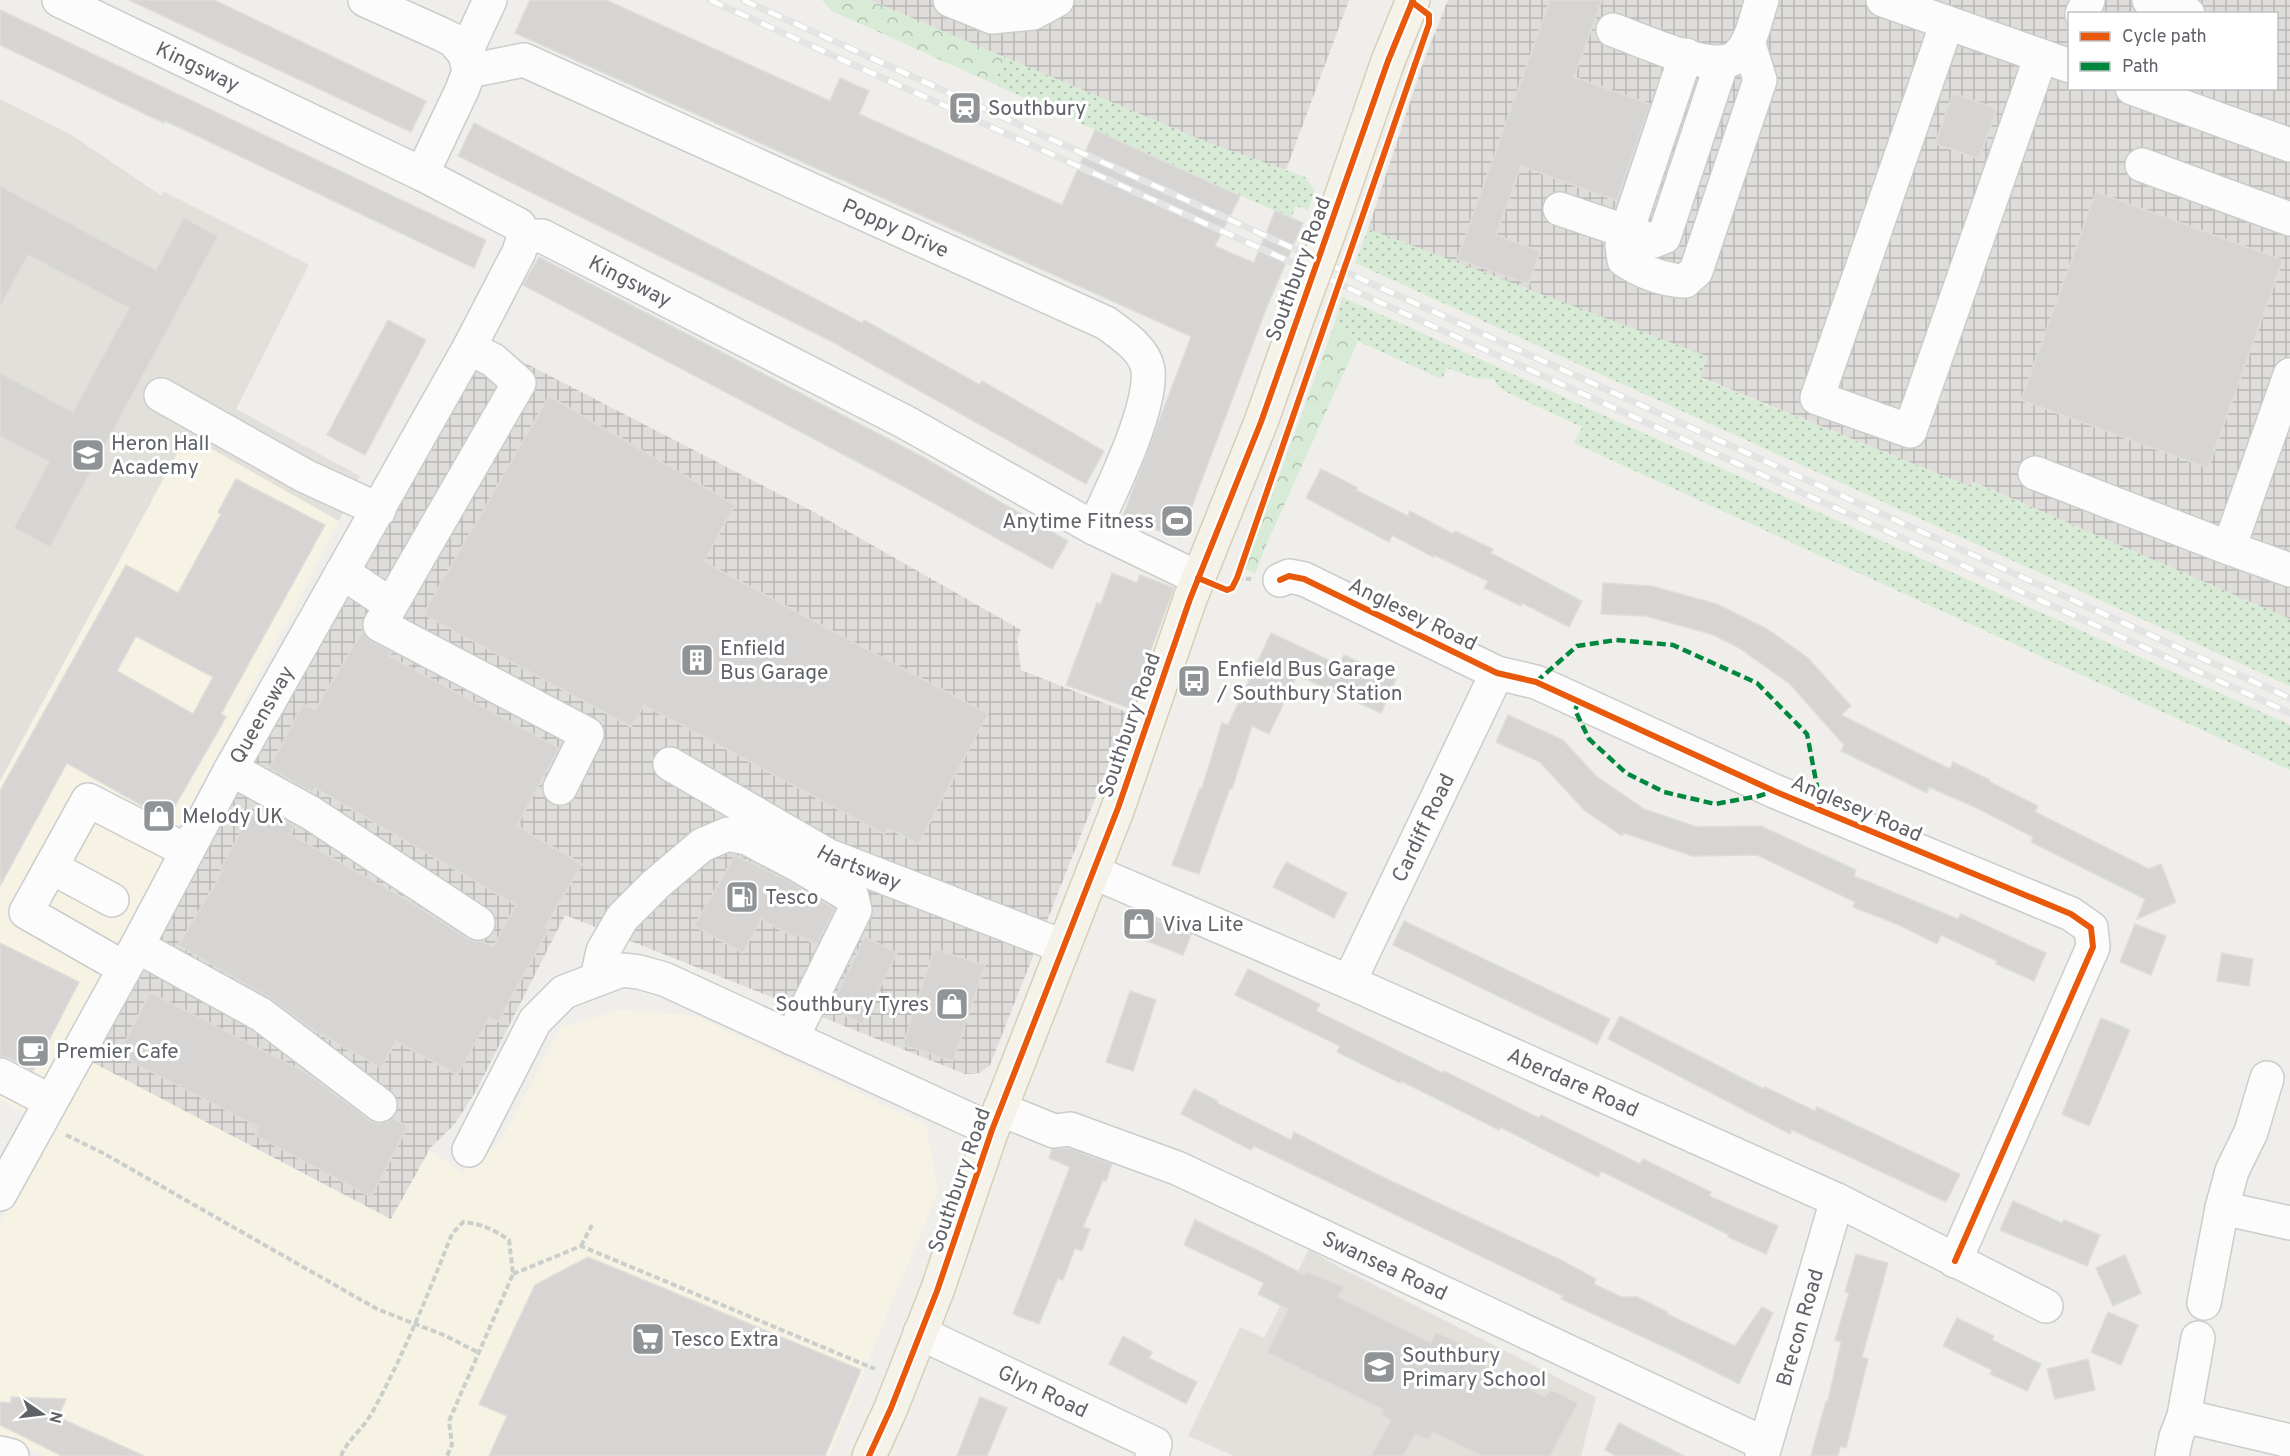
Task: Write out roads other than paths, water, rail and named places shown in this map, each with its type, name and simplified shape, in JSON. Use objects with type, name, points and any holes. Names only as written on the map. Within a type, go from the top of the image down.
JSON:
[{"type":"main road","name":"Southbury Road","points":[[869,1456],[891,1408],[950,1256],[996,1120],[1062,946],[1093,872],[1198,578],[1261,423],[1388,61],[1413,0]]},
{"type":"street","name":"Kingsway","points":[[59,0],[422,174],[519,225],[524,236],[542,236],[643,287],[905,422],[1094,528],[1198,578]]},
{"type":"street","points":[[365,0],[453,40],[467,62]]},
{"type":"street","points":[[422,174],[462,90],[467,62],[490,0]]},
{"type":"street","points":[[950,0],[992,17],[1033,13],[1058,0]]},
{"type":"street","points":[[1613,30],[1706,61],[1732,60],[1742,52],[1748,41],[1762,0]]},
{"type":"street","points":[[1884,0],[1947,23],[2061,58],[1910,431],[1817,398],[1947,23]]},
{"type":"street","points":[[2149,0],[2182,12]]},
{"type":"street","points":[[1686,55],[1622,246],[1624,260],[1636,268],[1669,280],[1685,281],[1696,271],[1760,80],[1748,41]]},
{"type":"street","name":"Poppy Drive","points":[[467,62],[524,60],[1106,323],[1134,343],[1148,369],[1145,404],[1114,486],[1094,528]]},
{"type":"street","points":[[1560,209],[1654,241],[1664,237],[1722,62]]},
{"type":"street","points":[[2138,90],[2290,145]]},
{"type":"street","points":[[2142,165],[2290,219]]},
{"type":"street","name":"Queensway","points":[[0,1194],[231,769],[469,348],[519,252],[524,236]]},
{"type":"street","points":[[469,348],[493,360],[519,383],[380,625],[587,734],[560,788]]},
{"type":"street","points":[[2229,548],[2290,375]]},
{"type":"street","points":[[161,395],[305,476],[379,510]]},
{"type":"street","points":[[2035,473],[2290,570]]},
{"type":"street","points":[[342,572],[391,605]]},
{"type":"street","name":"Anglesey Road","points":[[1280,580],[1289,576],[1304,579],[1497,673],[1536,682],[1793,800],[2071,915],[2091,928],[2093,947],[1955,1260]]},
{"type":"street","name":"Cardiff Road","points":[[1349,982],[1497,673]]},
{"type":"street","name":"Hartsway","points":[[670,764],[829,856],[1062,946]]},
{"type":"street","points":[[231,769],[311,813],[478,922]]},
{"type":"street","points":[[187,851],[88,800],[26,912],[262,1015],[380,1105]]},
{"type":"street","points":[[597,978],[603,951],[622,918],[656,884],[702,845],[728,834],[747,838],[852,897],[855,910],[792,1038]]},
{"type":"street","points":[[51,867],[112,900]]},
{"type":"street","name":"Aberdare Road","points":[[1093,872],[1349,982],[1837,1200],[2046,1306]]},
{"type":"street","name":"Swansea Road","points":[[469,1150],[535,1021],[564,992],[622,970],[639,972],[664,979],[792,1038],[996,1120],[1054,1131],[1070,1129],[1177,1168],[1763,1450]]},
{"type":"street","points":[[0,1075],[44,1111]]},
{"type":"street","points":[[2204,1303],[2222,1208],[2232,1172],[2251,1132],[2267,1078]]},
{"type":"street","name":"Brecon Road","points":[[1763,1450],[1837,1200]]},
{"type":"street","points":[[2222,1208],[2290,1223]]},
{"type":"street","name":"Glyn Road","points":[[920,1333],[1155,1444],[1152,1456]]},
{"type":"street","points":[[2172,1456],[2184,1416],[2198,1338]]},
{"type":"street","points":[[2184,1416],[2290,1441]]},
{"type":"street","points":[[0,1453],[12,1456]]},
{"type":"railway","points":[[710,0],[2290,713]]},
{"type":"railway","points":[[743,0],[2290,698]]},
{"type":"place","name":"Southbury","points":[[965,108]]},
{"type":"place","name":"Heron Hall Academy","points":[[88,455]]},
{"type":"place","name":"Anytime Fitness","points":[[1177,521]]},
{"type":"place","name":"Enfield Bus Garage","points":[[697,660]]},
{"type":"place","name":"Enfield Bus Garage / Southbury Station","points":[[1194,681]]},
{"type":"place","name":"Melody UK","points":[[159,816]]},
{"type":"place","name":"Tesco","points":[[742,897]]},
{"type":"place","name":"Viva Lite","points":[[1139,924]]},
{"type":"place","name":"Southbury Tyres","points":[[952,1004]]},
{"type":"place","name":"Premier Cafe","points":[[33,1051]]},
{"type":"place","name":"Tesco Extra","points":[[648,1339]]},
{"type":"place","name":"Southbury Primary School","points":[[1379,1367]]}]
